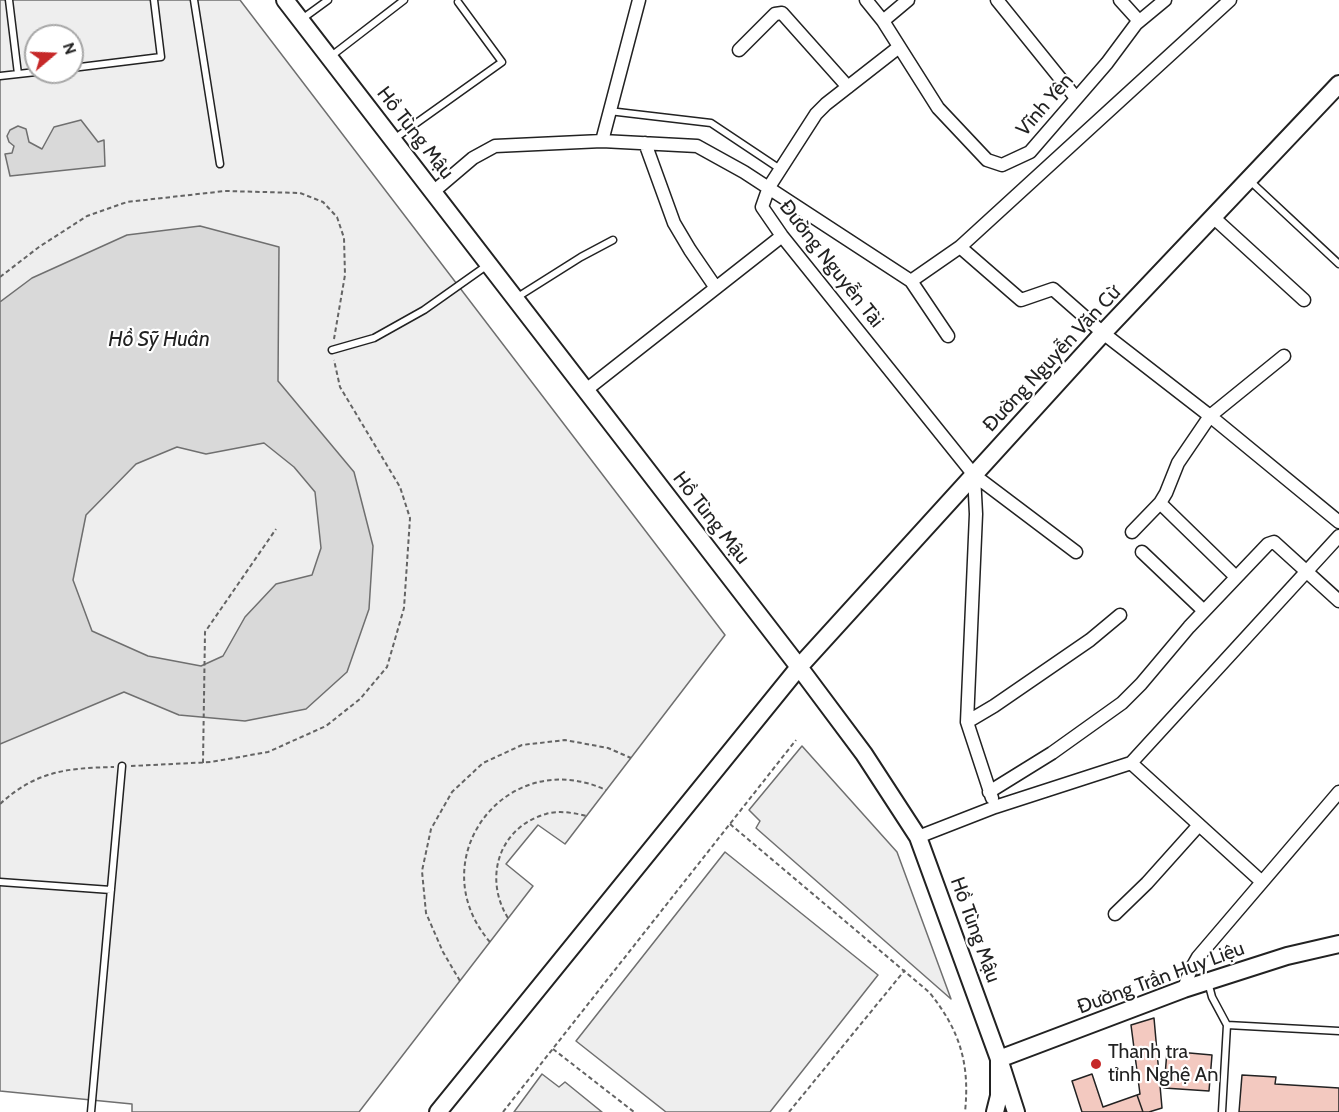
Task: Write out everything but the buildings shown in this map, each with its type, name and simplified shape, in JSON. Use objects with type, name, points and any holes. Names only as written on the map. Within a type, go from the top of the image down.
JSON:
[{"type":"main road","name":"Hồ Tùng Mậu","points":[[285,0],[864,754],[918,837],[1016,1112]]},
{"type":"main road","name":"Đường Nguyễn Văn Cừ","points":[[438,1112],[799,667],[1103,333],[1249,179],[1336,92]]},
{"type":"main road","name":"Đường Trần Huy Liệu","points":[[999,1059],[1184,989],[1287,956],[1339,944]]},
{"type":"main road","points":[[995,1112],[999,1096],[999,1059]]},
{"type":"street","name":"Vĩnh Yên","points":[[866,0],[883,21],[938,108],[987,160],[1002,165],[1030,152],[1107,63],[1139,21],[1165,0]]},
{"type":"street","points":[[883,21],[908,0]]},
{"type":"street","points":[[997,0],[1076,98]]},
{"type":"street","points":[[1120,0],[1139,21]]},
{"type":"street","points":[[911,281],[960,247],[1230,0]]},
{"type":"street","points":[[602,141],[638,1]]},
{"type":"street","points":[[739,50],[774,14],[782,13],[848,87]]},
{"type":"street","points":[[899,47],[816,114],[769,187],[911,281],[948,336]]},
{"type":"street","name":"Đường Nguyễn Tài","points":[[433,192],[473,158],[495,146],[602,141],[696,146],[744,172],[769,187],[762,207],[974,475],[1076,552]]},
{"type":"street","points":[[645,143],[674,223],[716,288]]},
{"type":"street","points":[[1213,217],[1304,300]]},
{"type":"street","points":[[586,390],[783,236]]},
{"type":"street","points":[[960,247],[1021,300],[1053,289],[1103,333],[1210,416],[1339,522]]},
{"type":"street","points":[[1132,532],[1160,503],[1178,463],[1210,416],[1284,356]]},
{"type":"street","points":[[974,475],[976,514],[967,722],[995,807]]},
{"type":"street","points":[[1160,503],[1236,577]]},
{"type":"street","points":[[918,837],[995,807],[1131,763],[1339,536]]},
{"type":"street","points":[[989,792],[1052,753],[1122,703],[1204,611],[1268,544],[1274,542],[1339,602]]},
{"type":"street","points":[[1142,552],[1204,611]]},
{"type":"street","points":[[967,722],[1090,640],[1120,615]]},
{"type":"street","points":[[1131,763],[1262,882]]},
{"type":"street","points":[[1184,989],[1198,957],[1339,792]]},
{"type":"street","points":[[1115,914],[1147,883],[1199,825]]},
{"type":"lane","points":[[9,0],[18,74]]},
{"type":"lane","points":[[84,67],[161,57],[154,0]]},
{"type":"lane","points":[[194,0],[220,164]]},
{"type":"lane","points":[[301,20],[328,0]]},
{"type":"lane","points":[[330,58],[404,0]]},
{"type":"lane","points":[[393,140],[502,62],[458,2]]},
{"type":"lane","points":[[0,76],[24,73]]},
{"type":"lane","points":[[609,111],[711,123],[781,169]]},
{"type":"lane","points":[[1249,179],[1339,264]]},
{"type":"lane","points":[[515,298],[581,256],[613,240]]},
{"type":"lane","points":[[332,350],[374,338],[424,310],[489,264]]},
{"type":"lane","points":[[90,1112],[122,766]]},
{"type":"lane","points":[[0,882],[111,890]]},
{"type":"lane","points":[[1208,982],[1212,998],[1227,1025],[1222,1112]]},
{"type":"lane","points":[[1227,1025],[1339,1031]]},
{"type":"path","points":[[0,277],[39,247],[87,216],[127,202],[225,191],[300,193],[323,202],[338,217],[344,238],[345,275],[332,350],[340,387],[400,487],[410,518],[404,609],[387,667],[360,699],[326,726],[268,752],[203,763],[75,768],[38,778],[13,792],[0,804]]},
{"type":"path","points":[[203,763],[205,632],[276,529]]},
{"type":"path","points":[[460,981],[443,952],[426,913],[422,870],[431,829],[452,792],[483,763],[522,745],[565,740],[608,748],[631,758]]},
{"type":"path","points":[[503,1112],[796,740]]},
{"type":"path","points":[[490,942],[481,931],[467,903],[464,872],[470,841],[486,814],[508,794],[536,782],[567,779],[606,790]]},
{"type":"path","points":[[508,918],[497,894],[495,874],[500,854],[510,836],[527,822],[547,813],[568,812],[587,816]]},
{"type":"path","points":[[730,824],[905,970],[929,992],[943,1009],[962,1049],[966,1071],[965,1112]]},
{"type":"path","points":[[789,1112],[905,970]]},
{"type":"path","points":[[553,1049],[634,1112]]},
{"type":"shaded area","points":[[0,0],[240,0],[725,635],[565,844],[538,825],[506,864],[533,886],[359,1112],[132,1112],[132,1104],[0,1091]]},
{"type":"shaded area","points":[[802,746],[897,852],[951,999],[756,828],[760,821],[749,810]]},
{"type":"shaded area","points":[[725,852],[878,975],[770,1112],[666,1112],[576,1041]]},
{"type":"shaded area","points":[[542,1074],[559,1087],[565,1082],[602,1112],[514,1112]]},
{"type":"water","points":[[81,120],[98,142],[104,140],[105,166],[10,176],[5,154],[12,153],[14,146],[9,142],[7,136],[10,130],[18,126],[26,129],[29,142],[42,149],[54,127]]},
{"type":"water","name":"Hồ Sỹ Huân","points":[[200,226],[279,247],[278,381],[354,472],[373,546],[369,609],[347,672],[306,709],[245,721],[179,715],[124,692],[0,744],[0,302],[32,278],[127,235]],"holes":[[[264,443],[294,467],[315,492],[321,548],[312,575],[276,584],[245,617],[223,656],[201,666],[148,656],[92,631],[73,580],[86,515],[136,464],[177,447],[206,454]]]},
{"type":"place","name":"Thanh tra tỉnh Nghệ An","points":[[1096,1064]]}]
